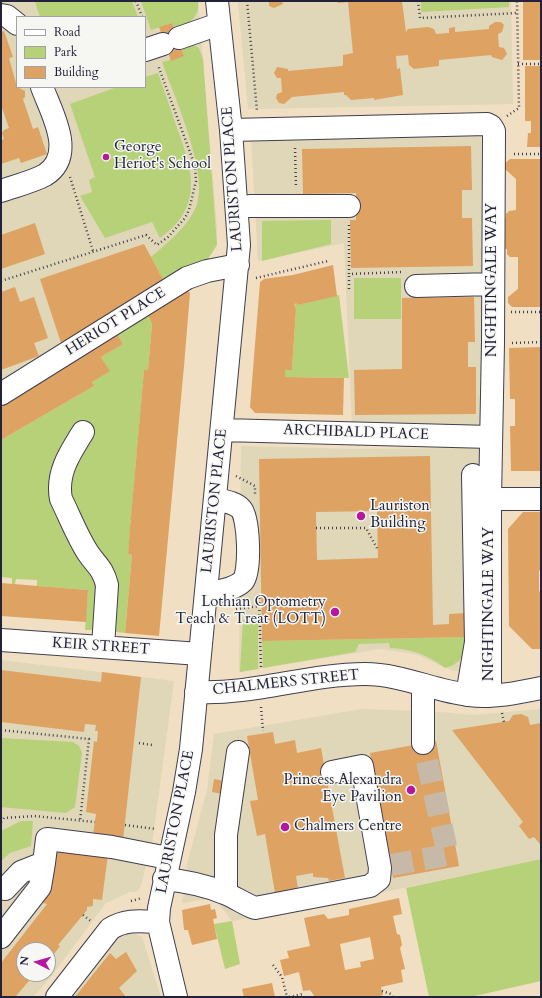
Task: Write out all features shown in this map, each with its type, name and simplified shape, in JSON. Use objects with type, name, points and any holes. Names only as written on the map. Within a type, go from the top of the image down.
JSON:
[{"type":"street","name":"LAURISTON PLACE","points":[[176,997],[158,922],[159,908],[191,749],[238,265],[238,216],[231,130],[217,1]]},
{"type":"street","points":[[1,15],[7,16],[16,23]]},
{"type":"street","points":[[160,45],[219,24]]},
{"type":"street","points":[[1,191],[45,175],[53,167],[60,155],[60,138],[42,88]]},
{"type":"street","points":[[231,130],[487,124],[491,126]]},
{"type":"street","name":"NIGHTINGALE WAY","points":[[490,696],[490,500],[494,154],[494,131],[491,126]]},
{"type":"street","points":[[250,206],[349,206]]},
{"type":"street","name":"HERIOT PLACE","points":[[1,394],[187,278],[207,271],[238,265]]},
{"type":"street","points":[[409,279],[493,284]]},
{"type":"street","name":"ARCHIBALD PLACE","points":[[222,430],[491,437]]},
{"type":"street","points":[[83,432],[64,465],[60,481],[60,491],[61,499],[88,553],[100,566],[107,585],[103,647]]},
{"type":"street","points":[[467,695],[476,642],[473,475]]},
{"type":"street","points":[[206,594],[234,587],[243,580],[248,572],[247,529],[241,508],[234,504],[215,499]]},
{"type":"street","points":[[490,500],[541,499]]},
{"type":"street","name":"KEIR STREET","points":[[1,640],[200,654]]},
{"type":"street","name":"CHALMERS STREET","points":[[196,692],[224,692],[260,679],[349,674],[387,676],[467,695],[490,696],[541,688]]},
{"type":"street","points":[[423,684],[423,743]]},
{"type":"street","points":[[226,893],[226,835],[238,752]]},
{"type":"street","points":[[164,879],[193,882],[226,893],[244,904],[255,908],[370,886],[379,879],[386,867],[362,766],[332,772]]},
{"type":"street","points":[[1,936],[40,887],[47,839],[112,847],[168,858]]},
{"type":"street","points":[[5,889],[22,872],[44,863]]},
{"type":"street","points":[[57,997],[110,929],[119,923],[129,921],[158,922]]},
{"type":"path","points":[[136,1],[142,16]]},
{"type":"path","points":[[247,1],[258,130]]},
{"type":"path","points":[[418,1],[420,18],[517,13]]},
{"type":"path","points":[[491,126],[519,108],[517,1]]},
{"type":"path","points":[[1,281],[146,235],[157,245],[168,237],[189,210],[195,189],[195,166],[160,45]]},
{"type":"path","points":[[517,64],[541,64]]},
{"type":"path","points":[[295,129],[297,206]]},
{"type":"path","points":[[494,154],[541,154]]},
{"type":"path","points":[[71,178],[93,251]]},
{"type":"path","points":[[349,206],[349,289]]},
{"type":"path","points":[[263,276],[328,261]]},
{"type":"path","points":[[349,274],[409,279]]},
{"type":"path","points":[[493,313],[541,312]]},
{"type":"path","points":[[493,343],[541,342]]},
{"type":"path","points":[[316,528],[366,528],[378,550]]},
{"type":"path","points":[[232,609],[259,606]]},
{"type":"path","points":[[260,642],[260,679],[263,731]]},
{"type":"path","points":[[1,730],[89,739],[80,821]]},
{"type":"path","points":[[138,743],[152,745]]},
{"type":"path","points":[[125,825],[174,832]]},
{"type":"path","points":[[273,965],[282,978],[288,997],[304,994]]},
{"type":"path","points":[[382,991],[391,994],[393,997]]},
{"type":"shaded area","name":"George Heriot's School","points":[[1,1],[198,1],[217,227],[217,245],[206,262],[1,384]]},
{"type":"shaded area","points":[[238,1],[511,1],[513,104],[248,109]]},
{"type":"shaded area","points":[[481,136],[482,426],[352,426],[344,243],[258,261],[251,137]]},
{"type":"shaded area","name":"Lauriston Building","points":[[241,446],[353,449],[481,448],[483,671],[453,671],[415,654],[380,649],[239,672]]},
{"type":"shaded area","points":[[1,660],[174,681],[152,844],[140,888],[137,892],[130,892],[106,903],[56,970],[56,942],[16,942],[16,982],[46,982],[33,997],[1,997]]},
{"type":"shaded area","points":[[362,709],[441,712],[473,715],[541,709],[541,859],[384,892],[232,921],[214,898],[182,903],[187,864],[207,790],[214,734]]},
{"type":"shaded area","points":[[123,928],[142,937],[161,997],[63,997]]},
{"type":"green space","points":[[35,1],[132,1],[138,16],[40,16]]},
{"type":"green space","points":[[141,1],[198,1],[198,7],[192,20],[175,31],[172,23],[151,30]]},
{"type":"green space","points":[[421,1],[509,1],[509,7],[421,12]]},
{"type":"green space","points":[[190,43],[199,48],[203,59],[217,245],[206,262],[166,285],[151,257],[188,222],[196,207],[199,193],[195,156],[182,114],[162,62],[184,56],[181,47]]},
{"type":"green space","points":[[158,73],[183,144],[190,174],[191,188],[189,201],[183,214],[174,226],[160,238],[152,222],[105,238],[80,196],[92,192],[89,180],[95,177],[70,104],[114,88],[146,88],[146,77]]},
{"type":"green space","points":[[331,220],[331,244],[262,261],[262,221]]},
{"type":"green space","points":[[354,278],[401,278],[401,319],[354,319]]},
{"type":"green space","points":[[339,295],[349,378],[285,377],[285,370],[292,370],[296,309],[294,305],[296,303],[298,305]]},
{"type":"green space","points":[[146,310],[152,324],[148,370],[144,371],[128,554],[132,555],[125,633],[117,632],[110,625],[99,624],[91,630],[85,630],[88,590],[37,586],[37,580],[16,579],[15,584],[12,584],[12,578],[1,577],[1,440],[94,386],[92,382],[109,370],[101,357],[123,344],[114,329]]},
{"type":"green space","points":[[243,620],[258,620],[258,669],[240,672]]},
{"type":"green space","points":[[467,637],[462,657],[456,663],[445,668],[413,651],[390,648],[389,643],[359,644],[355,652],[263,668],[262,641]]},
{"type":"green space","points":[[1,738],[73,742],[79,746],[82,753],[75,807],[66,813],[1,807]]},
{"type":"green space","points":[[21,821],[33,821],[31,846],[10,853],[1,861],[1,831]]},
{"type":"green space","points":[[541,859],[541,981],[470,997],[429,997],[406,888]]},
{"type":"green space","points":[[232,921],[240,964],[225,969],[214,924]]},
{"type":"building","points":[[269,1],[282,1],[283,4],[274,8],[269,6]]},
{"type":"building","points":[[337,1],[402,1],[406,32],[408,29],[428,27],[434,29],[436,34],[449,33],[449,28],[455,27],[455,32],[489,29],[489,26],[495,22],[501,22],[504,25],[502,32],[498,34],[499,47],[504,48],[507,54],[502,60],[492,57],[491,55],[439,60],[439,66],[414,69],[409,65],[408,55],[396,56],[397,69],[400,68],[403,95],[374,100],[374,98],[351,100],[344,95],[344,92],[292,97],[284,104],[279,103],[276,98],[277,94],[282,92],[281,78],[277,78],[274,73],[277,67],[288,69],[288,71],[342,66],[343,55],[353,53],[348,2],[338,3]]},
{"type":"building","points":[[523,1],[541,1],[541,60],[523,60]]},
{"type":"building","points":[[172,23],[184,56],[171,61],[159,27]]},
{"type":"building","points":[[4,31],[13,57],[9,58],[16,88],[25,91],[25,97],[23,99],[33,129],[38,127],[47,154],[21,163],[19,158],[1,164],[1,140],[4,139],[2,133],[4,130],[9,128],[1,105],[1,32]]},
{"type":"building","points":[[525,66],[541,66],[541,147],[527,147],[528,133],[531,133],[531,121],[525,121]]},
{"type":"building","points":[[471,146],[472,190],[462,190],[462,218],[472,218],[473,266],[351,268],[350,220],[356,220],[356,193],[303,194],[302,149]]},
{"type":"building","points":[[510,159],[541,159],[541,307],[512,307],[508,303],[508,297],[518,289],[518,257],[510,257],[507,254],[507,249],[502,249],[505,231],[501,218],[506,218],[506,214],[509,211],[516,210],[516,179],[505,169],[504,164]]},
{"type":"building","points":[[35,223],[45,254],[1,269],[1,235]]},
{"type":"building","points":[[144,244],[166,285],[62,346],[40,279]]},
{"type":"building","points":[[333,265],[337,296],[298,305],[296,303],[294,305],[296,309],[292,370],[285,370],[285,377],[344,378],[343,415],[255,413],[250,407],[260,282],[264,279],[293,275]]},
{"type":"building","points":[[15,287],[20,302],[34,297],[48,338],[34,343],[39,356],[1,370],[1,292]]},
{"type":"building","points":[[186,289],[190,293],[159,636],[125,633],[132,555],[128,554],[130,528],[144,370],[148,370],[152,324],[146,310]]},
{"type":"building","points":[[474,297],[475,342],[468,342],[468,367],[476,367],[476,414],[355,415],[354,370],[402,369],[402,298]]},
{"type":"building","points":[[114,329],[123,344],[101,357],[110,371],[92,382],[94,386],[1,440],[1,407],[84,356],[80,350]]},
{"type":"building","points":[[541,347],[541,471],[511,471],[510,426],[515,426],[515,399],[510,399],[509,348]]},
{"type":"building","name":"Lauriston Building","points":[[430,456],[433,625],[449,624],[449,614],[466,613],[467,637],[262,641],[259,459]],"holes":[[[377,511],[378,558],[317,560],[316,512]]]},
{"type":"building","points":[[523,512],[541,512],[541,569],[539,571],[539,591],[541,593],[541,649],[532,649],[509,626],[508,529]]},
{"type":"building","points":[[1,583],[88,590],[86,622],[1,616]]},
{"type":"building","points":[[1,670],[101,682],[102,672],[141,677],[123,840],[93,835],[96,814],[86,812],[94,741],[97,742],[98,731],[95,731],[96,725],[85,724],[84,732],[1,722]]},
{"type":"building","points":[[521,714],[528,717],[530,725],[541,723],[541,845],[534,837],[529,839],[519,826],[523,822],[452,730],[509,721],[513,715]]},
{"type":"building","points":[[273,732],[275,744],[295,740],[297,753],[321,748],[345,878],[329,881],[328,878],[313,877],[313,873],[296,876],[299,895],[276,899],[265,834],[257,836],[250,801],[258,800],[247,736]]},
{"type":"building","points":[[436,741],[459,866],[393,878],[370,753]]},
{"type":"building","points":[[214,779],[225,781],[222,794],[212,792]]},
{"type":"building","points":[[55,847],[108,854],[102,900],[93,899],[93,906],[87,907],[87,910],[58,945],[60,946],[56,951],[56,942],[17,942],[47,904],[43,903],[44,892]]},
{"type":"building","points":[[399,898],[402,914],[393,916],[397,934],[400,935],[402,945],[400,948],[405,969],[401,970],[403,982],[381,987],[383,995],[376,997],[315,997],[310,990],[303,991],[299,972],[284,976],[280,960],[289,958],[287,951],[310,946],[304,918],[324,914],[328,919],[349,915],[349,909]],"holes":[[[370,937],[374,959],[360,962],[361,967],[345,970],[340,944]]]},
{"type":"building","points":[[210,904],[211,910],[215,909],[217,918],[213,919],[217,939],[192,945],[188,930],[184,930],[182,910]]},
{"type":"building","points":[[16,944],[16,982],[28,982],[15,997],[1,997],[1,963]]},
{"type":"building","points":[[126,952],[137,971],[119,988],[126,997],[75,997],[110,953],[116,959]]},
{"type":"building","points":[[272,983],[275,997],[244,997],[242,989]]},
{"type":"tunnel","points":[[391,865],[448,855],[423,743]]},
{"type":"place","name":"George Heriot's School","points":[[106,157]]},
{"type":"place","name":"Lauriston Building","points":[[361,516]]},
{"type":"place","name":"Lothian Optometry Teach & Treat (LOTT)","points":[[335,612]]},
{"type":"place","name":"Princess Alexandra Eye Pavilion","points":[[411,790]]},
{"type":"place","name":"Chalmers Centre","points":[[285,827]]}]
